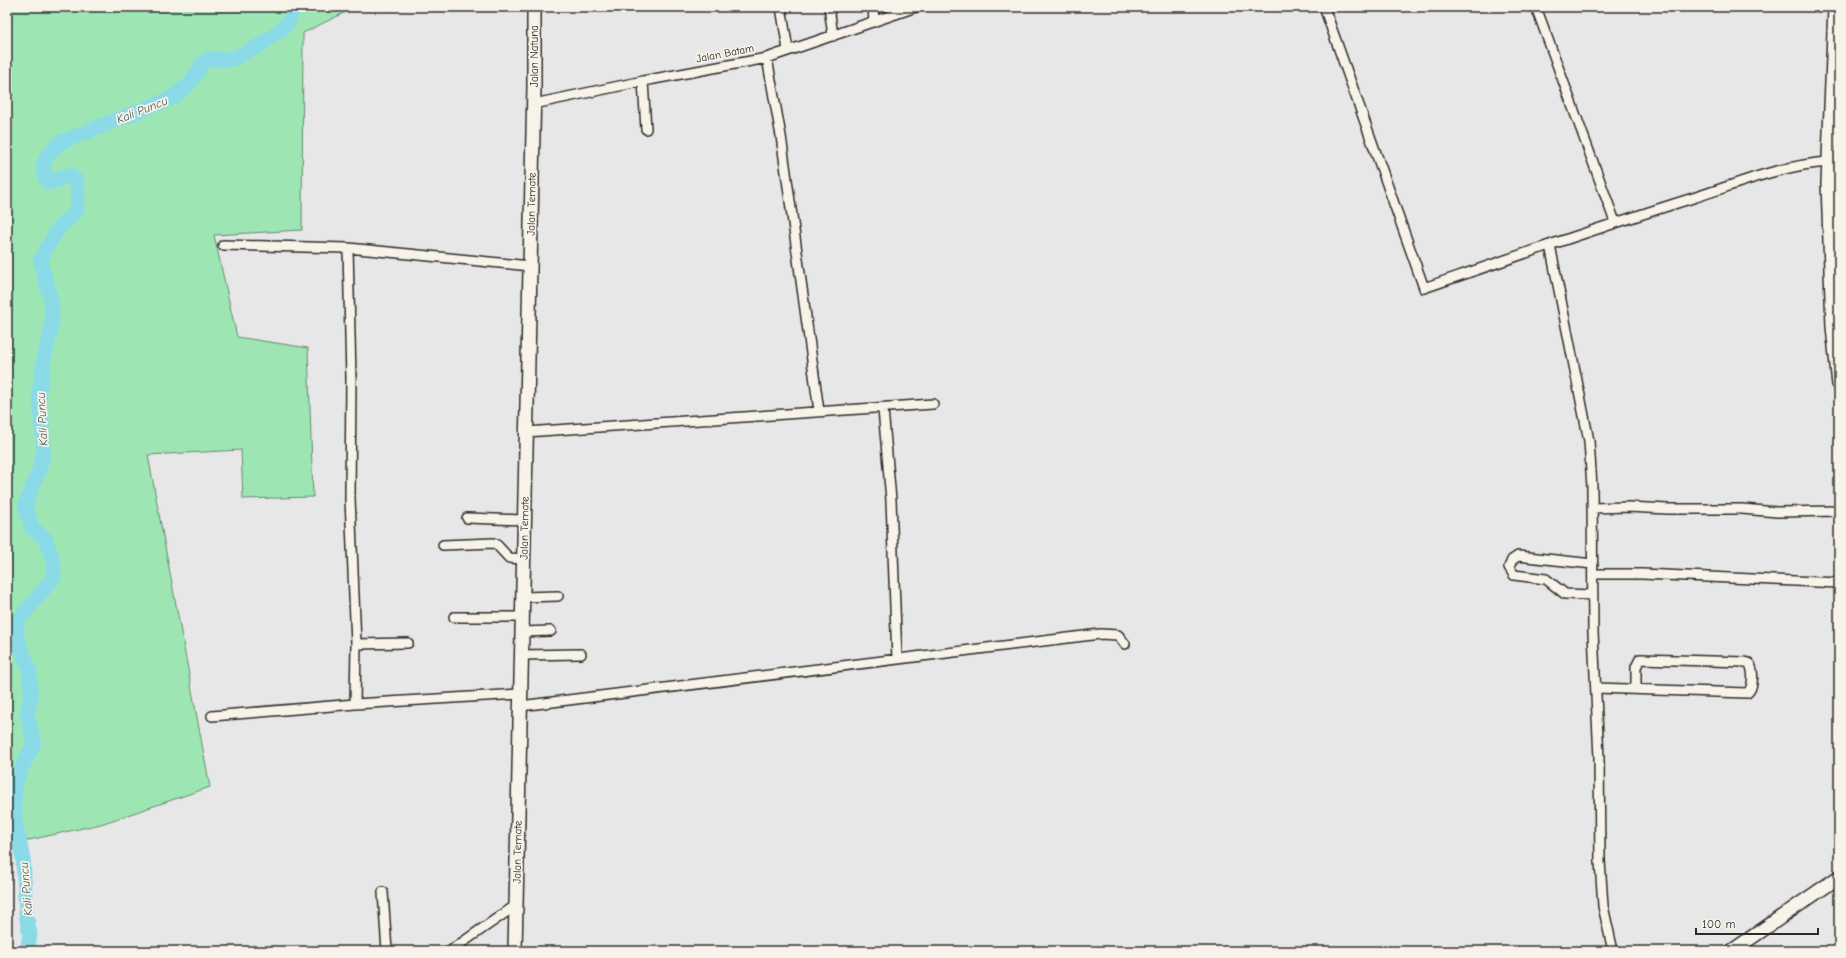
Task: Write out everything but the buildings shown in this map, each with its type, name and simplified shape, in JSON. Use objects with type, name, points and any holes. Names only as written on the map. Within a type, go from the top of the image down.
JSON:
[{"type":"street","name":"Jalan Natuna","points":[[534,7],[534,104]]},
{"type":"street","points":[[781,7],[788,50]]},
{"type":"street","points":[[829,7],[834,36]]},
{"type":"street","points":[[873,7],[874,22]]},
{"type":"street","name":"Jalan Batam","points":[[534,104],[643,81],[767,58],[916,7]]},
{"type":"street","points":[[1324,7],[1424,288],[1615,222],[1760,177],[1806,165],[1828,162]]},
{"type":"street","points":[[1536,7],[1615,222]]},
{"type":"street","points":[[1835,7],[1835,83],[1828,162],[1833,182],[1836,333],[1839,385]]},
{"type":"street","points":[[767,58],[781,136],[819,411]]},
{"type":"street","points":[[643,81],[646,129]]},
{"type":"street","name":"Jalan Ternate","points":[[515,951],[534,104]]},
{"type":"street","points":[[223,245],[348,248],[530,266]]},
{"type":"street","points":[[1550,245],[1589,441],[1599,758],[1600,861],[1603,906],[1613,951]]},
{"type":"street","points":[[348,248],[351,379],[350,498],[356,644],[355,704]]},
{"type":"street","points":[[526,432],[819,411],[883,409],[933,404]]},
{"type":"street","points":[[883,409],[891,500],[897,658]]},
{"type":"street","points":[[1592,508],[1742,509],[1777,512],[1839,511]]},
{"type":"street","points":[[467,518],[524,520]]},
{"type":"street","points":[[443,545],[493,543],[509,558],[523,559]]},
{"type":"street","points":[[1593,564],[1518,556],[1512,560],[1509,567],[1514,575],[1546,579],[1565,594],[1593,595]]},
{"type":"street","points":[[1593,574],[1642,574],[1839,583]]},
{"type":"street","points":[[522,597],[558,596]]},
{"type":"street","points":[[454,617],[522,617]]},
{"type":"street","points":[[522,632],[551,631]]},
{"type":"street","points":[[212,716],[355,704],[520,700],[1100,634],[1118,635],[1125,644]]},
{"type":"street","points":[[356,644],[408,643]]},
{"type":"street","points":[[521,655],[581,654]]},
{"type":"street","points":[[1596,688],[1747,693],[1751,688],[1752,670],[1749,663],[1745,662],[1640,659],[1636,667],[1636,689]]},
{"type":"street","points":[[1732,951],[1839,877]]},
{"type":"street","points":[[382,892],[387,951]]},
{"type":"street","points":[[450,951],[516,906]]},
{"type":"green space","points":[[7,7],[356,7],[303,33],[302,230],[214,235],[237,337],[308,348],[313,497],[243,499],[241,450],[148,455],[210,787],[101,824],[7,845]]},
{"type":"waterway","name":"Kali Puncu","points":[[27,951],[30,935],[26,914],[23,858],[16,828],[14,802],[16,780],[34,743],[27,713],[31,698],[29,668],[17,639],[17,622],[54,577],[53,560],[45,538],[32,528],[25,505],[39,471],[44,450],[39,391],[45,354],[51,330],[52,311],[51,299],[40,260],[58,229],[76,211],[78,197],[76,180],[69,175],[48,183],[44,171],[45,161],[50,152],[59,143],[174,97],[190,83],[203,63],[209,59],[232,59],[257,47],[281,30],[288,22],[295,7]]}]
